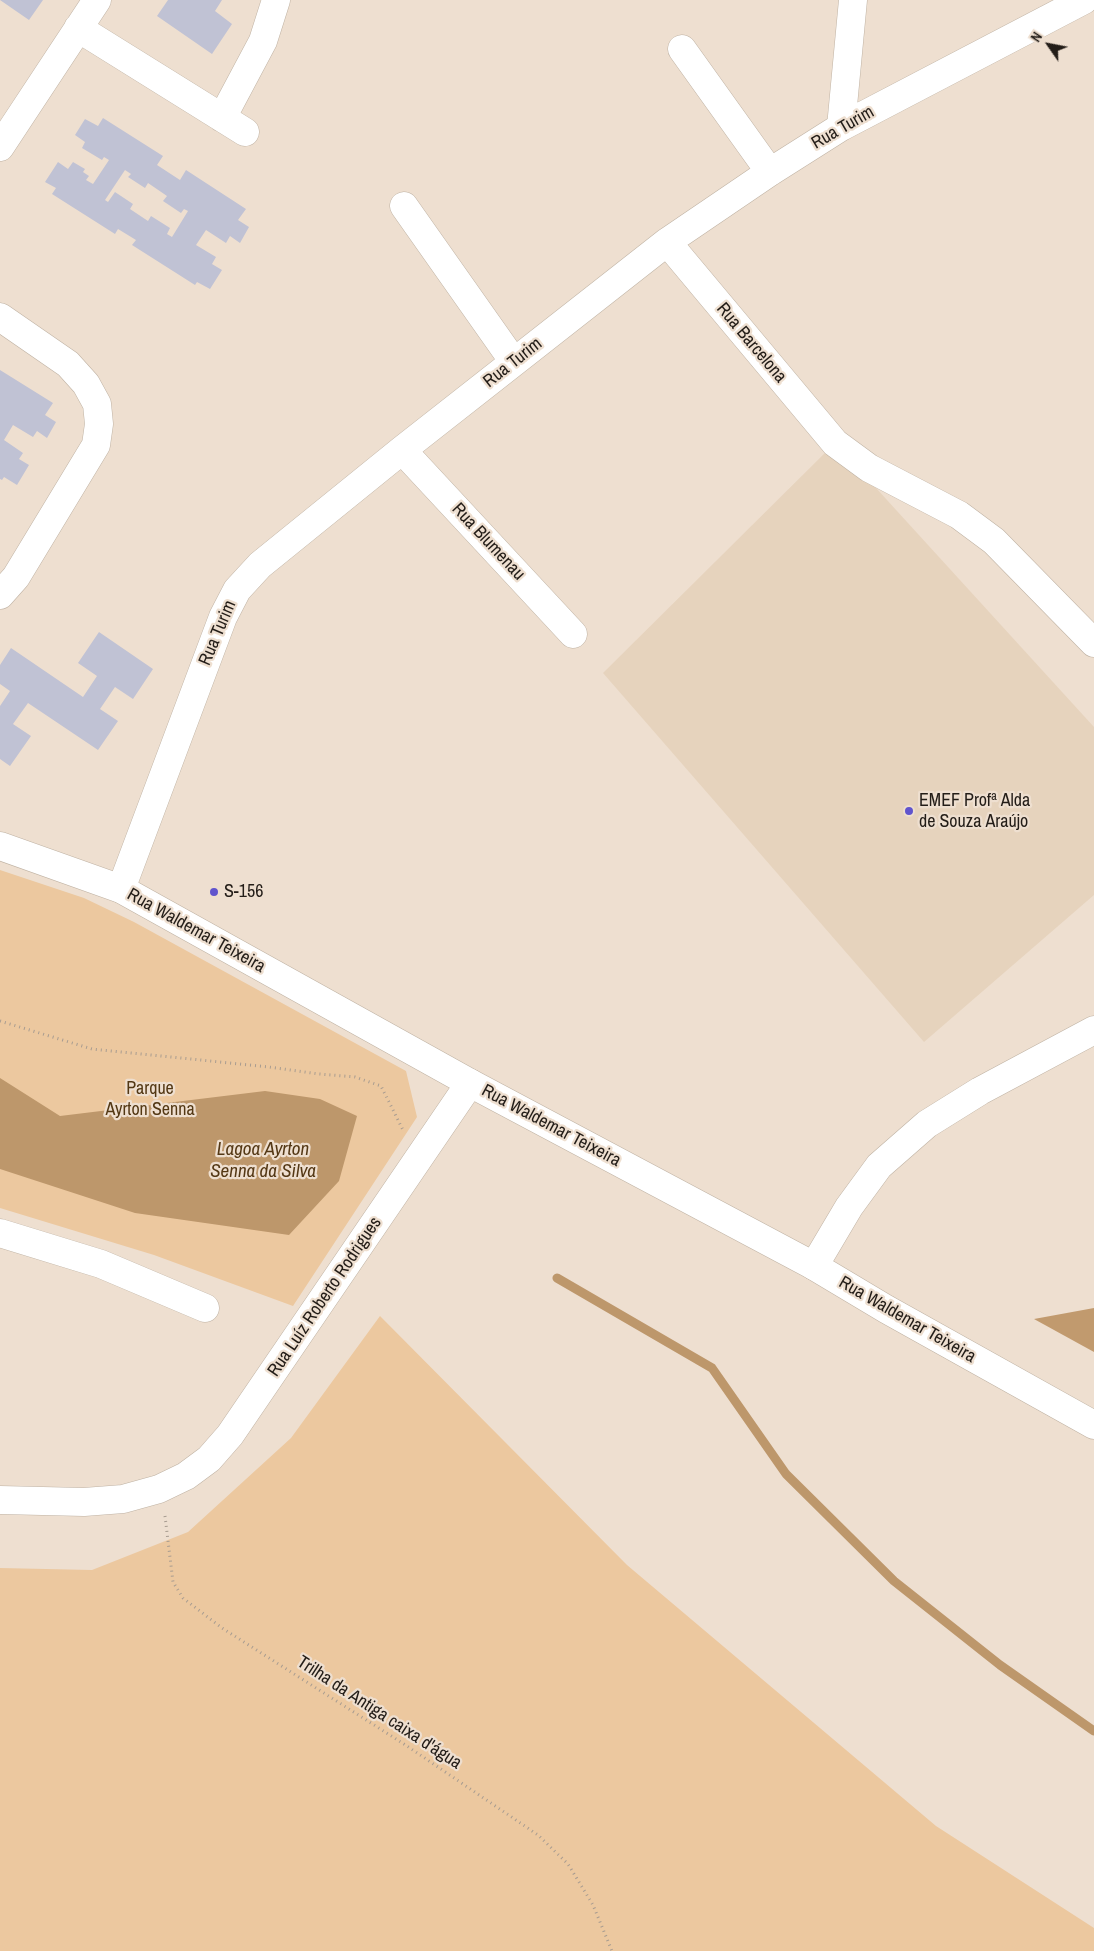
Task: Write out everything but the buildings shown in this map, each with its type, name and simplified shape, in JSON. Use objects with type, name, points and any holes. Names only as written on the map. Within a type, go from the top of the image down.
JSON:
[{"type":"street","points":[[0,147],[97,0]]},
{"type":"street","points":[[78,28],[233,125],[276,0]]},
{"type":"street","points":[[841,127],[853,0]]},
{"type":"street","name":"Rua Turim","points":[[121,889],[223,617],[237,590],[260,565],[402,450],[667,242],[770,172],[841,127],[1084,0]]},
{"type":"street","points":[[682,49],[770,172]]},
{"type":"street","points":[[404,206],[514,362]]},
{"type":"street","name":"Rua Barcelona","points":[[667,242],[835,443],[869,468],[959,515],[994,541],[1094,643]]},
{"type":"street","points":[[0,317],[68,364],[86,384],[97,404],[99,424],[96,445],[16,578],[0,595]]},
{"type":"street","name":"Rua Blumenau","points":[[402,450],[573,634]]},
{"type":"street","name":"Rua Waldemar Teixeira","points":[[0,846],[121,889],[470,1083],[814,1266],[894,1314],[1094,1426]]},
{"type":"street","points":[[814,1266],[848,1207],[880,1166],[927,1124],[980,1091],[1094,1030]]},
{"type":"street","name":"Rua Luíz Roberto Rodrigues","points":[[0,1500],[84,1502],[123,1499],[159,1489],[186,1476],[209,1460],[230,1435],[470,1083]]},
{"type":"street","points":[[0,1232],[101,1264],[205,1308]]},
{"type":"path","points":[[0,1021],[92,1049],[355,1077],[380,1086],[406,1136]]},
{"type":"path","name":"Trilha da Antiga caixa d'água","points":[[159,1489],[168,1528],[173,1582],[183,1598],[222,1628],[407,1746],[538,1835],[568,1864],[593,1904],[612,1951]]},
{"type":"shaded area","name":"EMEF Profª Alda de Souza Araújo","points":[[835,443],[1094,727],[1094,895],[924,1042],[603,673]]},
{"type":"shaded area","points":[[1094,1308],[1094,1352],[1034,1319]]},
{"type":"green space","name":"Parque Ayrton Senna","points":[[0,870],[84,898],[134,922],[406,1071],[417,1117],[293,1306],[154,1255],[0,1208]]},
{"type":"green space","points":[[380,1316],[627,1565],[936,1826],[1094,1928],[1094,1951],[0,1951],[0,1568],[92,1570],[188,1532],[291,1438]]},
{"type":"water","name":"Lagoa Ayrton Senna da Silva","points":[[0,1078],[60,1116],[265,1091],[320,1099],[357,1116],[339,1181],[289,1235],[135,1213],[0,1169]]},
{"type":"waterway","points":[[557,1278],[712,1368],[786,1474],[894,1581],[1000,1665],[1094,1731]]},
{"type":"place","name":"EMEF Profª Alda de Souza Araújo","points":[[909,811]]},
{"type":"place","name":"S-156","points":[[214,892]]}]
